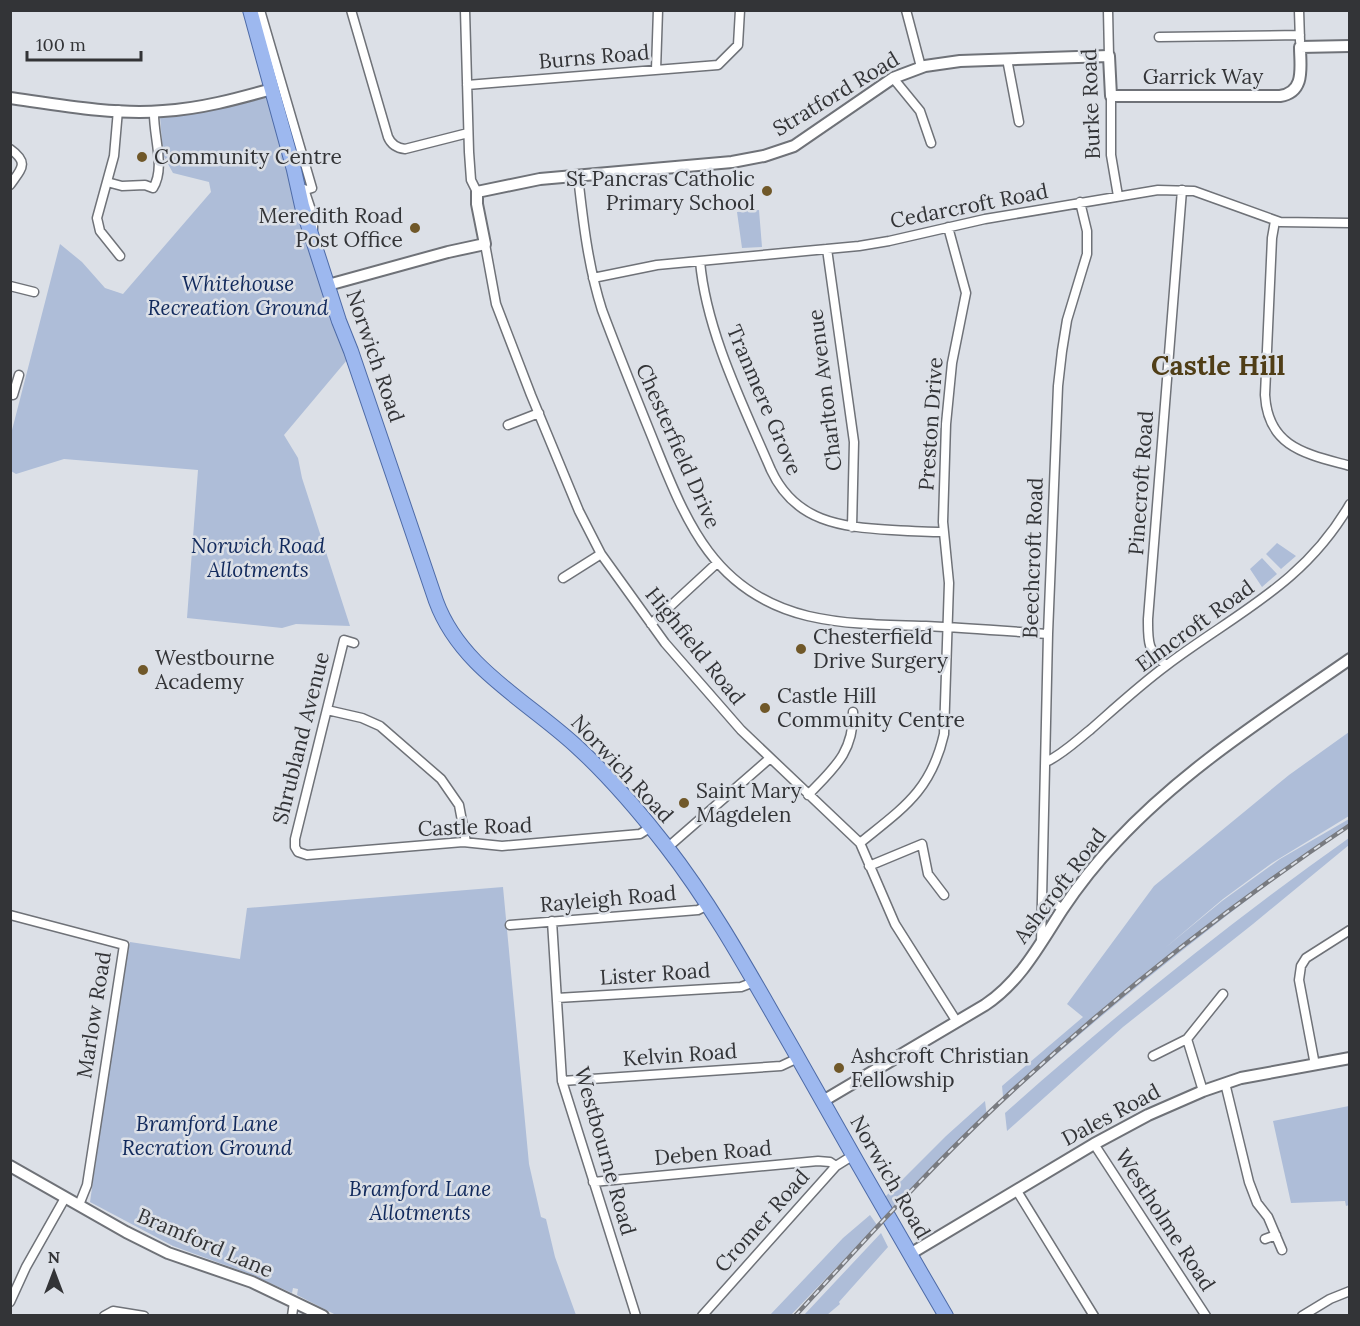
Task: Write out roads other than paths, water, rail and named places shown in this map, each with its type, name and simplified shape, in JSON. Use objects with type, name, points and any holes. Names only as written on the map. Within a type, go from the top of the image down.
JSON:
[{"type":"main road","name":"Norwich Road","points":[[250,10],[339,321],[446,624],[472,660],[574,744],[608,778],[667,848],[708,905],[754,982],[946,1316]]},
{"type":"street","name":"Norwich Road","points":[[260,10],[312,188],[302,196]]},
{"type":"street","points":[[351,10],[392,143],[405,149],[468,133]]},
{"type":"street","points":[[328,285],[447,252],[485,244],[477,204],[477,192],[471,180],[465,10]]},
{"type":"street","points":[[656,70],[658,10]]},
{"type":"street","name":"Burns Road","points":[[467,85],[715,66],[723,62],[738,45],[740,10]]},
{"type":"street","points":[[906,10],[921,67]]},
{"type":"street","name":"Burke Road","points":[[1108,10],[1112,155],[1118,196]]},
{"type":"street","points":[[1299,10],[1300,47],[1350,46]]},
{"type":"street","points":[[1159,37],[1300,35]]},
{"type":"street","name":"Garrick Way","points":[[1111,96],[1280,96],[1294,91],[1300,79],[1300,47]]},
{"type":"street","name":"Stratford Road","points":[[477,192],[520,182],[739,161],[772,154],[794,146],[893,78],[921,67],[960,61],[1109,56]]},
{"type":"street","points":[[1007,59],[1018,122]]},
{"type":"street","points":[[893,78],[920,111],[930,143]]},
{"type":"street","points":[[10,98],[118,110],[153,111],[192,108],[272,89]]},
{"type":"street","points":[[118,110],[116,147],[99,208],[97,225],[120,256]]},
{"type":"street","points":[[107,182],[122,186],[145,185],[153,188],[157,182],[160,170],[153,111]]},
{"type":"street","points":[[10,149],[21,158],[23,166],[10,185]]},
{"type":"street","name":"Chesterfield Drive","points":[[578,176],[592,278],[608,327],[677,497],[698,538],[717,563],[754,594],[805,616],[849,623],[1048,634]]},
{"type":"street","name":"Cedarcroft Road","points":[[592,278],[645,267],[890,241],[948,227],[1158,190],[1194,191],[1275,221],[1350,223]]},
{"type":"street","name":"Pinecroft Road","points":[[1166,665],[1156,658],[1150,648],[1149,619],[1182,190]]},
{"type":"street","name":"Beechcroft Road","points":[[1041,943],[1048,634],[1061,359],[1067,320],[1087,254],[1088,243],[1080,202]]},
{"type":"street","points":[[1275,221],[1272,238],[1265,386],[1268,414],[1281,436],[1298,450],[1350,466]]},
{"type":"street","name":"Preston Drive","points":[[860,843],[908,804],[930,774],[939,754],[944,734],[949,575],[943,532],[948,405],[955,347],[966,293],[948,227]]},
{"type":"street","name":"Highfield Road","points":[[485,244],[496,304],[579,511],[601,554],[651,624],[741,730],[860,843],[895,924],[957,1022]]},
{"type":"street","name":"Charlton Avenue","points":[[827,249],[854,442],[852,527]]},
{"type":"street","name":"Tranmere Grove","points":[[700,261],[703,290],[713,329],[774,477],[788,496],[804,510],[830,523],[852,527],[943,532]]},
{"type":"street","points":[[10,286],[34,292]]},
{"type":"street","points":[[13,394],[13,384],[19,375]]},
{"type":"street","points":[[508,425],[538,413]]},
{"type":"street","name":"Elmcroft Road","points":[[1046,762],[1066,750],[1166,665],[1253,607],[1287,580],[1322,544],[1350,504]]},
{"type":"street","points":[[563,578],[601,554]]},
{"type":"street","points":[[651,624],[717,563]]},
{"type":"street","name":"Shrubland Avenue","points":[[298,852],[295,839],[344,640],[354,643]]},
{"type":"street","name":"Ashcroft Road","points":[[823,1101],[1001,994],[1016,978],[1063,909],[1115,843],[1161,797],[1224,746],[1350,659]]},
{"type":"street","points":[[327,710],[362,718],[380,726],[441,778],[459,805],[466,842]]},
{"type":"street","points":[[808,795],[846,753],[852,733],[853,712]]},
{"type":"street","points":[[667,848],[770,759]]},
{"type":"street","name":"Castle Road","points":[[298,852],[308,855],[466,842],[502,846],[640,834],[651,827]]},
{"type":"street","points":[[869,866],[922,844],[928,874],[944,895]]},
{"type":"street","points":[[1043,896],[1063,909]]},
{"type":"street","name":"Rayleigh Road","points":[[510,925],[698,910],[708,905]]},
{"type":"street","name":"Marlow Road","points":[[10,915],[124,945],[87,1185],[79,1205]]},
{"type":"street","name":"Westbourne Road","points":[[552,921],[562,1081],[636,1316]]},
{"type":"street","points":[[1314,1065],[1299,980],[1301,966],[1306,958],[1350,930]]},
{"type":"street","name":"Lister Road","points":[[557,998],[741,987],[754,982]]},
{"type":"street","points":[[1152,1056],[1187,1039],[1223,994]]},
{"type":"street","points":[[1187,1039],[1203,1091]]},
{"type":"street","name":"Kelvin Road","points":[[562,1081],[781,1066],[798,1058]]},
{"type":"street","name":"Dales Road","points":[[910,1254],[1094,1144],[1148,1115],[1203,1091],[1241,1078],[1350,1058]]},
{"type":"street","points":[[1224,1083],[1249,1182],[1257,1203],[1268,1217],[1282,1250]]},
{"type":"street","name":"Westholme Road","points":[[1094,1144],[1206,1316]]},
{"type":"street","name":"Cromer Road","points":[[702,1316],[836,1166],[852,1156]]},
{"type":"street","name":"Deben Road","points":[[593,1182],[818,1161],[830,1162],[836,1166]]},
{"type":"street","name":"Bramford Lane","points":[[10,1166],[168,1253],[252,1282],[323,1316]]},
{"type":"street","points":[[1017,1191],[1094,1316]]},
{"type":"street","points":[[10,1302],[22,1274],[66,1198]]},
{"type":"street","points":[[1264,1239],[1276,1234]]},
{"type":"street","points":[[1302,1316],[1315,1312],[1350,1291]]},
{"type":"street","points":[[292,1316],[294,1302]]},
{"type":"street","points":[[104,1316],[113,1311],[144,1316]]},
{"type":"railway","points":[[795,1316],[927,1174],[1050,1057],[1175,952],[1305,855],[1350,825]]},
{"type":"place","name":"Community Centre","points":[[142,157]]},
{"type":"place","name":"St Pancras Catholic Primary School","points":[[767,191]]},
{"type":"place","name":"Meredith Road Post Office","points":[[415,228]]},
{"type":"place","name":"Chesterfield Drive Surgery","points":[[801,649]]},
{"type":"place","name":"Westbourne Academy","points":[[143,670]]},
{"type":"place","name":"Castle Hill Community Centre","points":[[765,708]]},
{"type":"place","name":"Saint Mary Magdelen","points":[[684,803]]},
{"type":"place","name":"Ashcroft Christian Fellowship","points":[[839,1068]]},
{"type":"district","name":"Castle Hill","points":[[1218,366]]},
{"type":"park label","name":"Whitehouse Recreation Ground","points":[[238,296]]},
{"type":"park label","name":"Norwich Road Allotments","points":[[258,558]]},
{"type":"park label","name":"Bramford Lane Recration Ground","points":[[207,1136]]},
{"type":"park label","name":"Bramford Lane Allotments","points":[[420,1201]]}]
